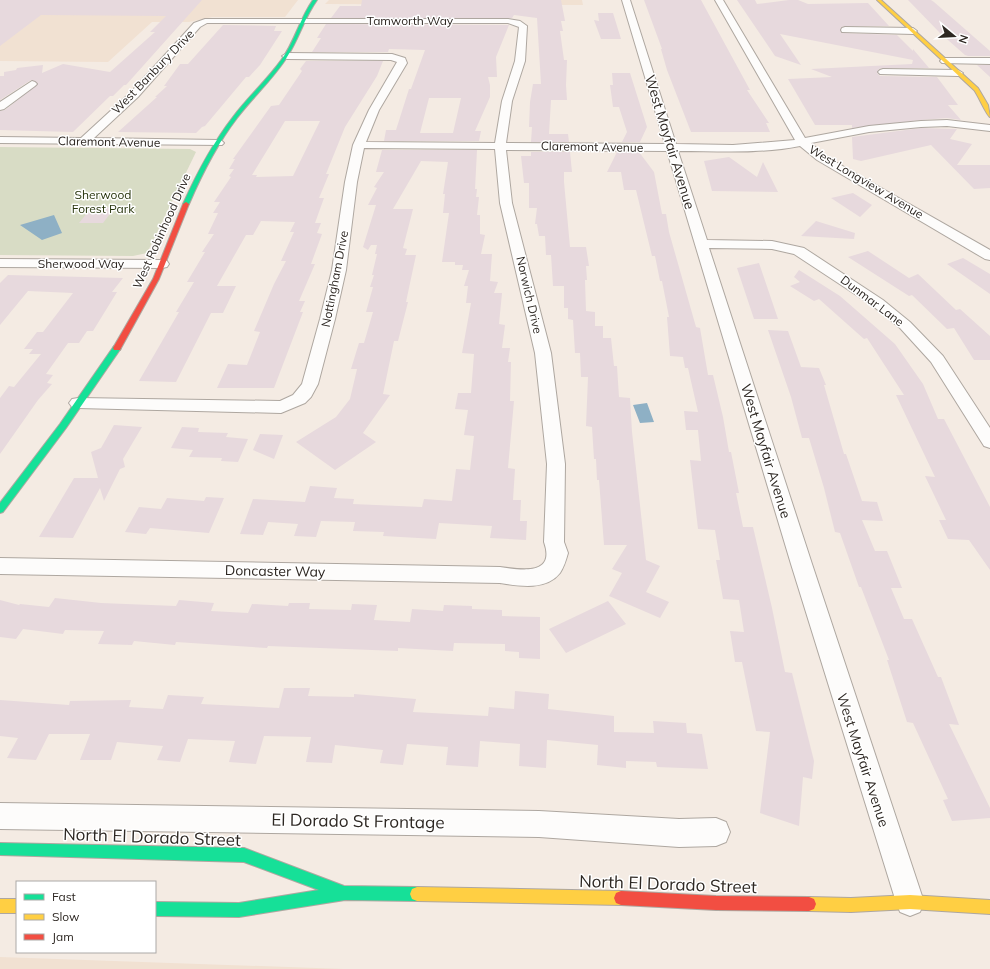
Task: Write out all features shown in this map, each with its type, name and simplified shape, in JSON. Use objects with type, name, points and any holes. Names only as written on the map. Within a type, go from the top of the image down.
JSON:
[{"type":"street","name":"West Robinhood Drive","points":[[0,510],[122,340],[162,264],[194,185],[218,143],[240,111],[286,56],[298,33],[308,7],[315,0]]},
{"type":"street","name":"West Mayfair Avenue","points":[[626,0],[670,148],[702,244],[836,676],[910,902]]},
{"type":"street","name":"West Longview Avenue","points":[[719,0],[802,142],[821,158],[990,256]]},
{"type":"street","points":[[879,0],[981,96],[990,116]]},
{"type":"street","name":"West Banbury Drive","points":[[84,141],[134,95],[197,25],[202,22],[217,20],[302,20]]},
{"type":"street","name":"Tamworth Way","points":[[302,20],[518,23]]},
{"type":"street","name":"Norwich Drive","points":[[518,23],[523,26],[520,61],[507,101],[501,134],[500,154],[506,203],[543,353],[556,464],[554,542],[558,553],[553,567],[549,571]]},
{"type":"street","points":[[845,30],[912,31]]},
{"type":"street","name":"Nottingham Drive","points":[[78,403],[281,407],[295,403],[305,394],[310,384],[328,318],[342,256],[351,176],[359,145],[374,108],[402,63],[402,60],[399,58],[384,56],[286,56]]},
{"type":"street","points":[[945,61],[990,61]]},
{"type":"street","points":[[883,72],[958,73]]},
{"type":"street","points":[[0,107],[32,84]]},
{"type":"street","name":"Claremont Avenue","points":[[359,145],[670,148],[767,147],[788,146],[868,129],[908,125],[946,123],[990,128]]},
{"type":"street","name":"Claremont Avenue","points":[[0,140],[218,143]]},
{"type":"street","name":"Dunmar Lane","points":[[702,244],[772,245],[799,251],[871,298],[905,325],[937,359],[990,442]]},
{"type":"street","name":"Sherwood Way","points":[[0,263],[162,264]]},
{"type":"street","name":"Doncaster Way","points":[[0,566],[500,575],[528,578],[540,576],[549,571]]},
{"type":"street","name":"El Dorado St Frontage","points":[[0,816],[531,824],[679,833],[716,832]]},
{"type":"street","name":"North El Dorado Street","points":[[0,848],[244,855],[345,893]]},
{"type":"street","name":"North El Dorado Street","points":[[156,908],[239,910],[345,893],[640,898],[716,903],[843,905],[910,902],[990,907]]},
{"type":"street","points":[[0,906],[16,906]]},
{"type":"shaded area","points":[[0,0],[298,0],[285,17],[212,17],[189,22],[152,22],[108,62],[0,61]]},
{"type":"shaded area","points":[[329,0],[582,0],[583,5],[325,4]]},
{"type":"shaded area","points":[[0,957],[344,969],[0,969]]},
{"type":"green space","name":"Sherwood Forest Park","points":[[0,147],[190,149],[196,152],[147,253],[133,256],[0,255]]},
{"type":"water","points":[[54,215],[62,233],[42,240],[20,225]]},
{"type":"water","points":[[647,403],[654,422],[640,423],[633,405]]},
{"type":"building","points":[[0,0],[202,0],[126,85],[124,85],[113,96],[110,96],[73,132],[0,130],[0,111],[5,110],[38,84],[31,80],[0,100],[0,76],[4,76],[4,72],[16,70],[17,68],[43,65],[42,73],[63,64],[110,72],[155,32],[150,32],[166,16],[41,15],[0,46]]},
{"type":"building","points":[[362,0],[561,0],[565,21],[561,21],[563,31],[560,31],[564,60],[567,60],[567,100],[551,100],[549,134],[568,134],[569,142],[531,142],[532,127],[529,127],[530,102],[533,84],[541,84],[537,18],[514,15],[512,18],[331,18],[340,6],[361,6]]},
{"type":"building","points":[[644,0],[701,0],[750,90],[747,90],[769,123],[766,123],[770,132],[691,132],[667,70],[662,49]]},
{"type":"building","points":[[737,0],[755,0],[757,4],[789,0],[798,0],[808,4],[868,3],[889,26],[845,26],[841,27],[841,33],[897,35],[913,51],[913,49],[929,68],[883,68],[879,69],[877,73],[880,76],[937,77],[958,105],[948,105],[961,120],[947,118],[852,128],[852,125],[815,125],[788,79],[832,77],[811,69],[912,64],[913,60],[780,34],[801,65],[775,56]]},
{"type":"building","points":[[908,0],[931,0],[934,2],[990,51],[990,56],[965,55],[940,33]]},
{"type":"building","points":[[598,13],[613,13],[621,39],[601,39],[594,20],[599,21]]},
{"type":"building","points":[[326,24],[509,25],[496,57],[497,77],[488,77],[490,97],[475,131],[481,131],[479,141],[384,141],[386,130],[396,130],[409,89],[411,89],[425,50],[389,49],[388,52],[312,52],[321,38],[317,38]],"holes":[[[429,98],[461,98],[453,133],[420,133]]]},
{"type":"building","points":[[223,25],[276,26],[274,31],[282,31],[260,65],[249,77],[246,77],[205,126],[196,133],[118,132],[157,97],[155,97],[167,86],[164,86],[180,64],[188,64]]},
{"type":"building","points":[[306,61],[383,61],[377,76],[345,127],[326,174],[329,174],[319,198],[324,198],[315,223],[321,223],[317,233],[322,234],[311,264],[315,264],[299,301],[305,301],[300,312],[303,312],[274,388],[217,388],[228,364],[247,365],[260,332],[254,331],[274,284],[286,261],[281,261],[294,232],[290,232],[295,222],[261,221],[253,235],[246,235],[217,286],[236,286],[223,313],[211,313],[176,382],[139,381],[179,312],[176,312],[194,282],[187,282],[205,252],[202,252],[214,234],[208,234],[218,213],[213,213],[220,202],[214,202],[231,177],[229,176],[234,169],[229,169],[235,159],[233,159],[271,106],[279,105],[302,71],[300,69]],"holes":[[[285,121],[320,121],[293,176],[256,177],[257,175],[252,175]]]},
{"type":"building","points":[[977,65],[990,65],[990,77]]},
{"type":"building","points":[[612,73],[630,73],[647,127],[640,142],[622,142],[627,132],[619,107],[613,107],[610,85],[613,85]]},
{"type":"building","points":[[921,128],[957,129],[950,139],[972,144],[957,165],[990,165],[990,188],[974,189],[931,145],[861,161],[853,159],[852,137]]},
{"type":"building","points":[[382,150],[477,150],[475,189],[477,189],[476,197],[479,197],[477,215],[480,215],[480,234],[485,235],[481,254],[492,254],[490,281],[498,282],[494,293],[502,293],[499,324],[505,325],[502,348],[510,348],[508,362],[511,362],[510,401],[514,401],[508,468],[515,469],[513,500],[521,500],[520,521],[527,521],[526,540],[490,538],[492,526],[439,523],[436,539],[383,536],[384,532],[353,531],[355,522],[321,521],[316,537],[294,536],[298,524],[268,522],[263,535],[240,534],[253,499],[305,502],[310,486],[337,488],[334,498],[354,499],[353,504],[422,507],[424,499],[452,501],[456,469],[470,470],[474,436],[464,435],[468,410],[455,409],[458,393],[471,393],[474,354],[462,353],[471,303],[466,303],[468,286],[464,286],[469,270],[462,270],[463,265],[455,265],[455,262],[442,262],[449,213],[443,213],[445,194],[443,194],[448,162],[421,161],[393,209],[413,209],[403,248],[407,249],[405,255],[416,255],[406,302],[408,302],[398,341],[394,341],[383,394],[390,395],[363,433],[376,442],[335,470],[296,442],[336,417],[350,399],[357,369],[351,369],[359,343],[364,343],[373,312],[366,312],[373,287],[370,287],[374,275],[372,275],[377,254],[375,254],[377,245],[371,245],[368,250],[363,247],[376,205],[368,205],[377,188],[374,187],[384,172],[376,172]]},
{"type":"building","points":[[531,152],[570,152],[572,172],[564,172],[564,182],[570,247],[586,247],[589,266],[586,266],[587,280],[585,280],[586,311],[595,312],[595,326],[603,326],[603,338],[611,338],[614,366],[617,366],[619,397],[630,398],[632,432],[646,560],[660,566],[646,592],[669,602],[660,618],[609,596],[622,573],[612,569],[627,545],[604,545],[599,480],[597,480],[596,459],[594,459],[592,427],[586,426],[588,377],[581,377],[580,353],[575,353],[573,320],[568,319],[568,308],[564,308],[564,286],[553,286],[551,255],[546,255],[545,236],[539,236],[537,224],[535,224],[537,208],[529,208],[529,183],[524,183],[521,156],[531,156]]},
{"type":"building","points":[[617,152],[639,152],[654,172],[662,214],[666,214],[669,232],[696,327],[700,328],[708,375],[713,375],[723,417],[729,452],[731,452],[739,493],[736,493],[743,527],[753,527],[785,672],[792,673],[814,761],[812,779],[803,777],[799,826],[760,813],[770,732],[756,731],[742,662],[735,662],[730,631],[744,632],[739,600],[723,599],[716,560],[720,560],[715,530],[698,529],[690,460],[701,461],[698,430],[686,430],[684,411],[698,412],[688,368],[685,368],[683,357],[670,356],[667,317],[669,317],[662,281],[660,281],[655,256],[652,256],[636,190],[624,190],[621,172],[607,172]]},
{"type":"building","points":[[729,157],[757,177],[763,162],[778,192],[712,191],[704,161]]},
{"type":"building","points":[[853,193],[872,205],[860,217],[831,198]]},
{"type":"building","points":[[92,207],[115,207],[103,223],[79,223]]},
{"type":"building","points":[[816,221],[855,233],[854,239],[801,236]]},
{"type":"building","points":[[868,251],[909,278],[918,274],[956,310],[960,309],[990,336],[990,360],[974,360],[954,328],[947,329],[912,295],[909,296],[848,257]]},
{"type":"building","points":[[963,258],[990,274],[990,294],[947,264]]},
{"type":"building","points":[[759,263],[778,319],[754,319],[737,268]]},
{"type":"building","points":[[799,270],[840,296],[895,344],[923,384],[938,419],[944,419],[990,507],[990,570],[969,540],[948,539],[939,520],[946,520],[925,476],[935,477],[896,395],[904,395],[867,338],[864,339],[819,299],[814,301],[790,286],[800,282],[794,277]]},
{"type":"building","points":[[8,275],[123,278],[112,292],[117,292],[93,331],[87,331],[79,343],[68,343],[46,374],[53,375],[47,383],[52,384],[38,400],[0,454],[0,398],[9,386],[14,387],[41,354],[29,354],[33,349],[24,349],[37,332],[43,332],[73,293],[28,291],[0,325],[0,283]]},
{"type":"building","points":[[768,330],[788,331],[801,367],[819,368],[826,385],[824,385],[844,454],[846,454],[862,501],[877,502],[883,521],[862,520],[875,551],[887,551],[902,588],[891,588],[904,619],[912,619],[938,677],[941,677],[959,725],[949,724],[990,808],[990,818],[952,821],[943,800],[948,799],[913,723],[907,722],[887,660],[889,660],[861,587],[859,587],[840,533],[835,532],[809,438],[802,438],[791,397]]},
{"type":"building","points":[[114,425],[142,427],[123,459],[125,467],[120,469],[104,501],[100,488],[73,538],[39,537],[74,478],[98,478],[91,452],[101,448]]},
{"type":"building","points":[[182,427],[199,428],[198,432],[228,433],[226,437],[248,439],[238,462],[221,461],[222,458],[189,457],[193,450],[171,448]]},
{"type":"building","points":[[260,434],[283,435],[274,459],[253,450]]},
{"type":"building","points":[[206,497],[224,498],[209,533],[150,528],[146,534],[125,532],[139,507],[161,509],[167,498],[204,501]]},
{"type":"building","points":[[55,598],[101,603],[176,606],[179,600],[214,603],[211,611],[248,613],[252,604],[288,606],[289,603],[310,603],[309,609],[351,610],[352,604],[377,605],[374,620],[410,622],[412,609],[443,611],[444,605],[472,606],[472,609],[502,610],[502,616],[540,617],[540,659],[519,658],[519,652],[505,651],[505,644],[454,643],[453,651],[398,648],[398,651],[268,646],[267,648],[176,642],[175,645],[134,641],[132,645],[98,644],[104,631],[65,630],[63,634],[23,629],[16,639],[0,637],[0,600],[19,605],[49,607]]},
{"type":"building","points":[[608,601],[626,624],[566,653],[549,629]]},
{"type":"building","points":[[284,688],[310,688],[308,696],[354,697],[354,694],[416,699],[413,712],[488,716],[489,707],[514,709],[515,691],[549,694],[548,709],[614,716],[614,732],[654,733],[653,721],[686,723],[687,733],[702,734],[708,769],[657,767],[656,762],[626,761],[626,768],[597,765],[598,745],[547,740],[546,768],[519,766],[520,744],[480,741],[478,767],[446,765],[448,747],[407,744],[403,765],[380,763],[383,750],[335,745],[332,763],[306,762],[311,737],[264,736],[256,764],[229,762],[235,741],[188,739],[180,762],[157,760],[163,746],[117,742],[111,760],[80,760],[90,734],[49,734],[36,760],[7,758],[18,738],[0,736],[0,700],[69,705],[70,701],[131,700],[129,707],[163,709],[168,695],[204,697],[201,704],[279,708]]},
{"type":"traffic: fast","points":[[186,204],[214,148],[235,117],[286,56],[294,42],[306,13],[315,0]]},
{"type":"traffic: fast","points":[[0,510],[63,426],[117,348]]},
{"type":"traffic: fast","points":[[0,849],[244,855],[344,893]]},
{"type":"traffic: fast","points":[[156,909],[239,910],[345,893],[417,894]]},
{"type":"traffic: slow","points":[[879,0],[976,89],[986,105],[990,116]]},
{"type":"traffic: slow","points":[[417,894],[621,898]]},
{"type":"traffic: slow","points":[[809,904],[851,905],[910,902],[990,907]]},
{"type":"traffic: slow","points":[[0,906],[16,906]]},
{"type":"traffic: jam","points":[[117,348],[156,279],[186,204]]},
{"type":"traffic: jam","points":[[621,898],[716,903],[809,904]]}]
